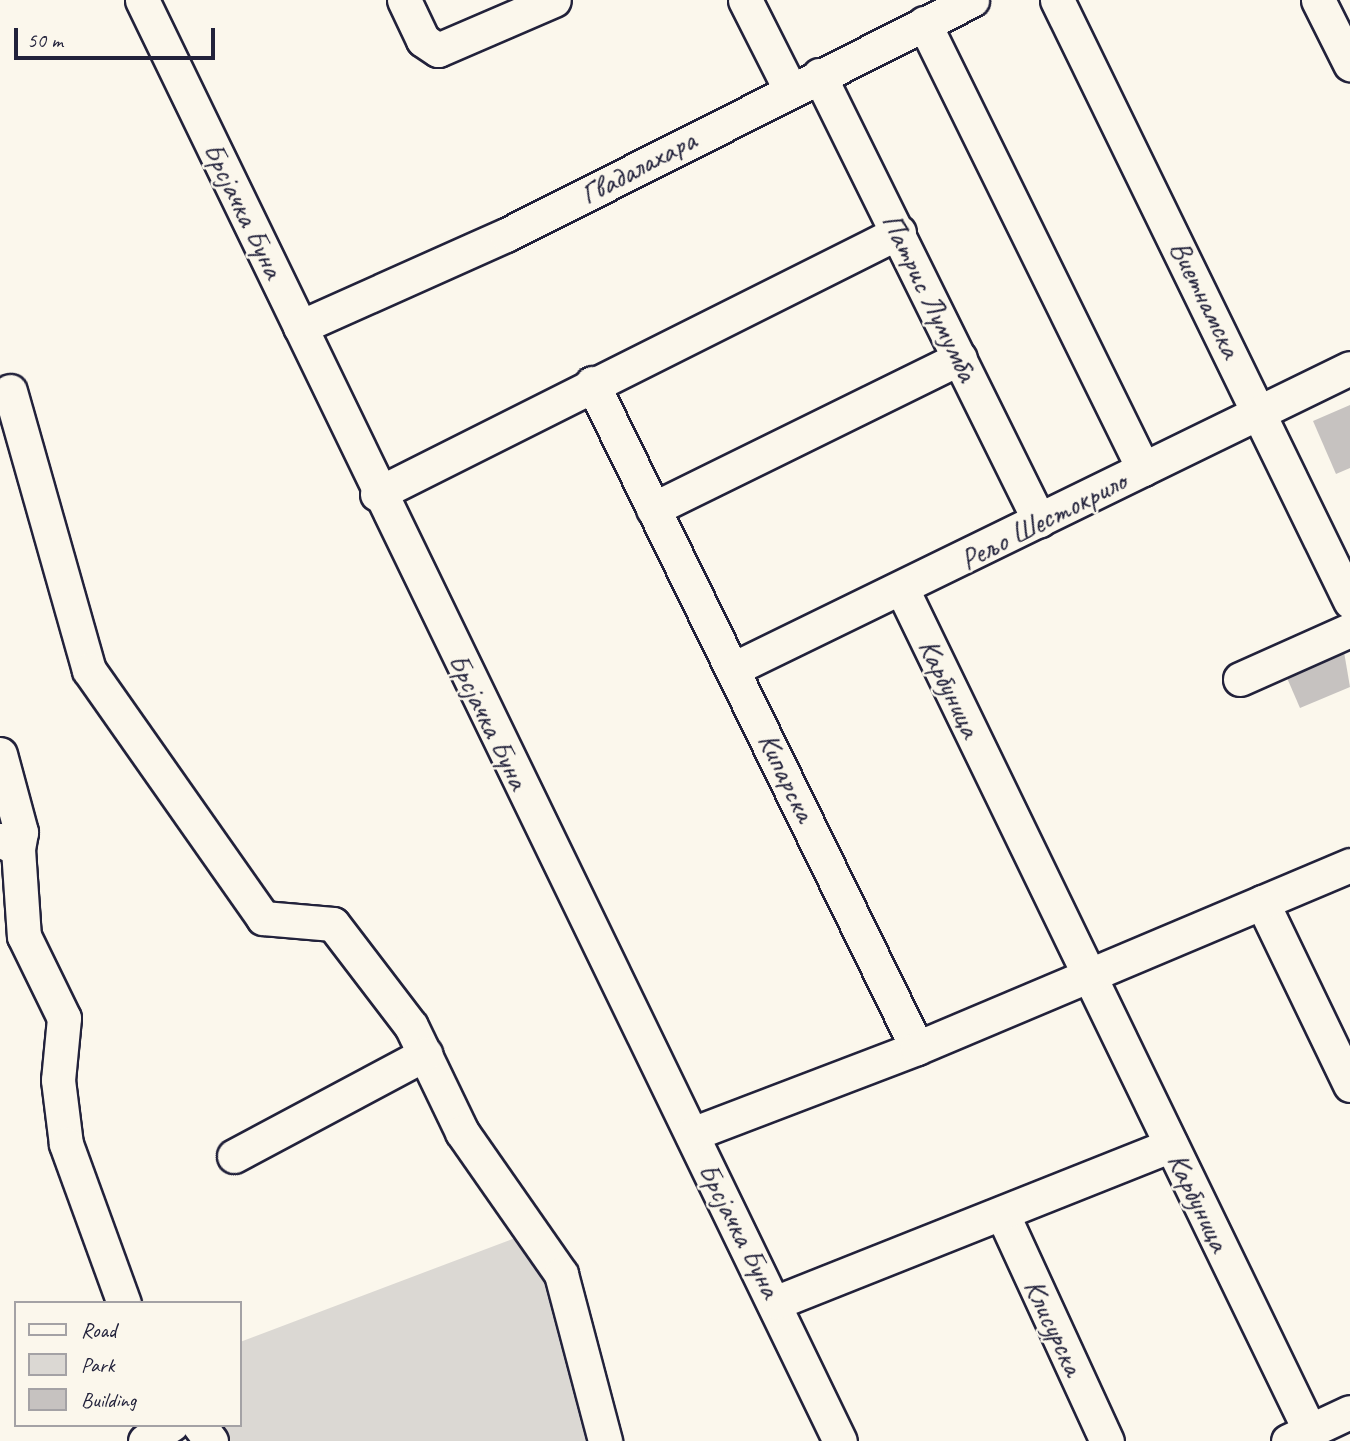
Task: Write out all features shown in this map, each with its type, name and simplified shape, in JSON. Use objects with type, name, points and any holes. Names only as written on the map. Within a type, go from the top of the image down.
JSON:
[{"type":"street","name":"Брсјачка Буна","points":[[142,0],[300,327],[377,494],[777,1302],[840,1441]]},
{"type":"street","points":[[404,0],[423,40],[438,50],[554,0]]},
{"type":"street","points":[[746,0],[789,88]]},
{"type":"street","name":"Гвадалахара","points":[[300,327],[506,235],[789,88],[972,0]]},
{"type":"street","name":"Виетнамска","points":[[1058,0],[1346,582]]},
{"type":"street","points":[[1332,9],[1350,64]]},
{"type":"street","points":[[924,23],[1143,469]]},
{"type":"street","name":"Патрис Лумумба","points":[[819,75],[899,232],[1039,521]]},
{"type":"street","points":[[377,494],[592,383],[899,232]]},
{"type":"street","points":[[653,509],[960,358]]},
{"type":"street","name":"Рељо Шестокрило","points":[[735,668],[903,591],[1350,368]]},
{"type":"street","name":"Кипарска","points":[[592,383],[735,668],[917,1048]]},
{"type":"street","points":[[10,391],[89,670],[263,918],[333,924],[425,1054],[462,1132],[561,1274],[604,1441]]},
{"type":"street","name":"Карбуница","points":[[903,591],[1171,1145],[1299,1436]]},
{"type":"street","points":[[1240,679],[1350,630]]},
{"type":"street","points":[[0,754],[21,832],[9,844],[24,936],[64,1018],[58,1080],[66,1144],[123,1301]]},
{"type":"street","points":[[692,1134],[917,1048],[1350,865]]},
{"type":"street","points":[[1262,902],[1350,1085]]},
{"type":"street","points":[[234,1156],[425,1054]]},
{"type":"street","points":[[777,1302],[1171,1145]]},
{"type":"street","name":"Клисурска","points":[[1002,1213],[1107,1441]]},
{"type":"street","points":[[1299,1436],[1350,1412]]},
{"type":"street","points":[[145,1441],[168,1427]]},
{"type":"green space","points":[[515,1238],[556,1288],[590,1441],[224,1441],[215,1427],[242,1427],[242,1341]]},
{"type":"building","points":[[1350,405],[1350,468],[1336,474],[1313,421]]},
{"type":"building","points":[[1343,646],[1350,687],[1300,708],[1284,671]]}]
